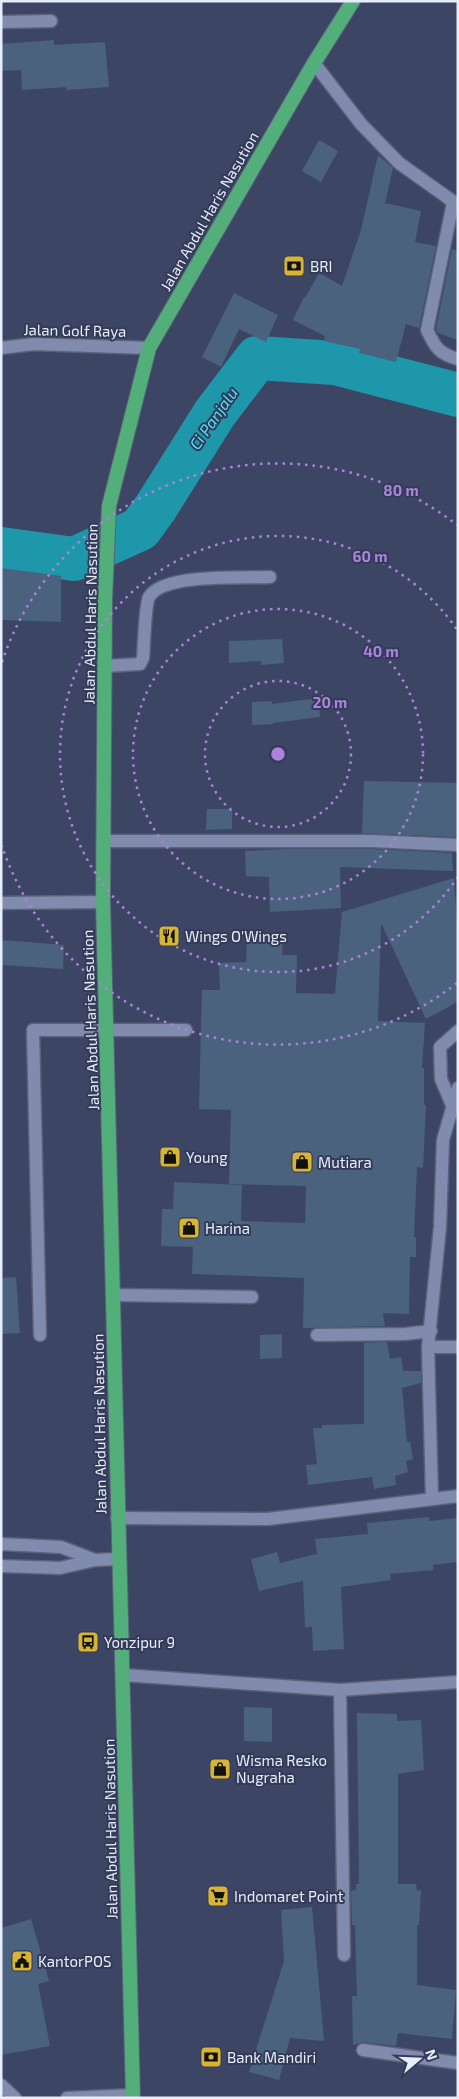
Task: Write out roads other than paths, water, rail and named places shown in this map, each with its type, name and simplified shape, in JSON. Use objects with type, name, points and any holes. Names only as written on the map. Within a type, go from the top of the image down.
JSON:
[{"type":"highway","name":"Jalan Abdul Haris Nasution","points":[[133,2096],[123,1674],[118,1559],[114,1295],[103,902],[105,600],[108,506],[149,348],[314,63],[353,1]]},
{"type":"street","points":[[1,22],[51,21]]},
{"type":"street","points":[[314,63],[361,124],[399,163],[455,204],[427,330],[434,346],[444,355],[458,359]]},
{"type":"street","name":"Jalan Golf Raya","points":[[1,348],[34,344],[149,348]]},
{"type":"street","points":[[105,666],[140,664],[144,658],[148,598],[156,589],[173,582],[192,579],[270,577]]},
{"type":"street","points":[[104,841],[342,841],[458,845]]},
{"type":"street","points":[[1,903],[103,902]]},
{"type":"street","points":[[40,1335],[33,1030],[186,1030]]},
{"type":"street","points":[[452,1105],[441,1079],[440,1047],[458,1031]]},
{"type":"street","points":[[432,1498],[428,1347],[440,1228],[443,1140],[458,1088]]},
{"type":"street","points":[[114,1295],[252,1297]]},
{"type":"street","points":[[317,1336],[406,1334],[431,1331]]},
{"type":"street","points":[[428,1347],[458,1347]]},
{"type":"street","points":[[117,1518],[268,1519],[458,1496]]},
{"type":"street","points":[[1,1544],[61,1547],[95,1560]]},
{"type":"street","points":[[1,1566],[60,1568],[95,1560],[118,1559]]},
{"type":"street","points":[[123,1674],[340,1690],[458,1682]]},
{"type":"street","points":[[340,1690],[344,1955]]},
{"type":"street","points":[[363,2050],[458,2063]]},
{"type":"street","points":[[1,2084],[15,2098]]},
{"type":"street","points":[[67,2098],[133,2096]]},
{"type":"waterway","name":"Ci Panjalu","points":[[1,549],[74,559],[140,529],[215,413],[257,358],[335,363],[458,395]]},
{"type":"place","name":"BRI","points":[[294,266]]},
{"type":"place","name":"Wings O'Wings","points":[[169,936]]},
{"type":"place","name":"Young","points":[[170,1157]]},
{"type":"place","name":"Mutiara","points":[[302,1162]]},
{"type":"place","name":"Harina","points":[[189,1228]]},
{"type":"place","name":"Yonzipur 9","points":[[88,1642]]},
{"type":"place","name":"Wisma Resko Nugraha","points":[[220,1769]]},
{"type":"place","name":"Indomaret Point","points":[[218,1896]]},
{"type":"place","name":"KantorPOS","points":[[22,1961]]},
{"type":"place","name":"Bank Mandiri","points":[[211,2057]]}]
